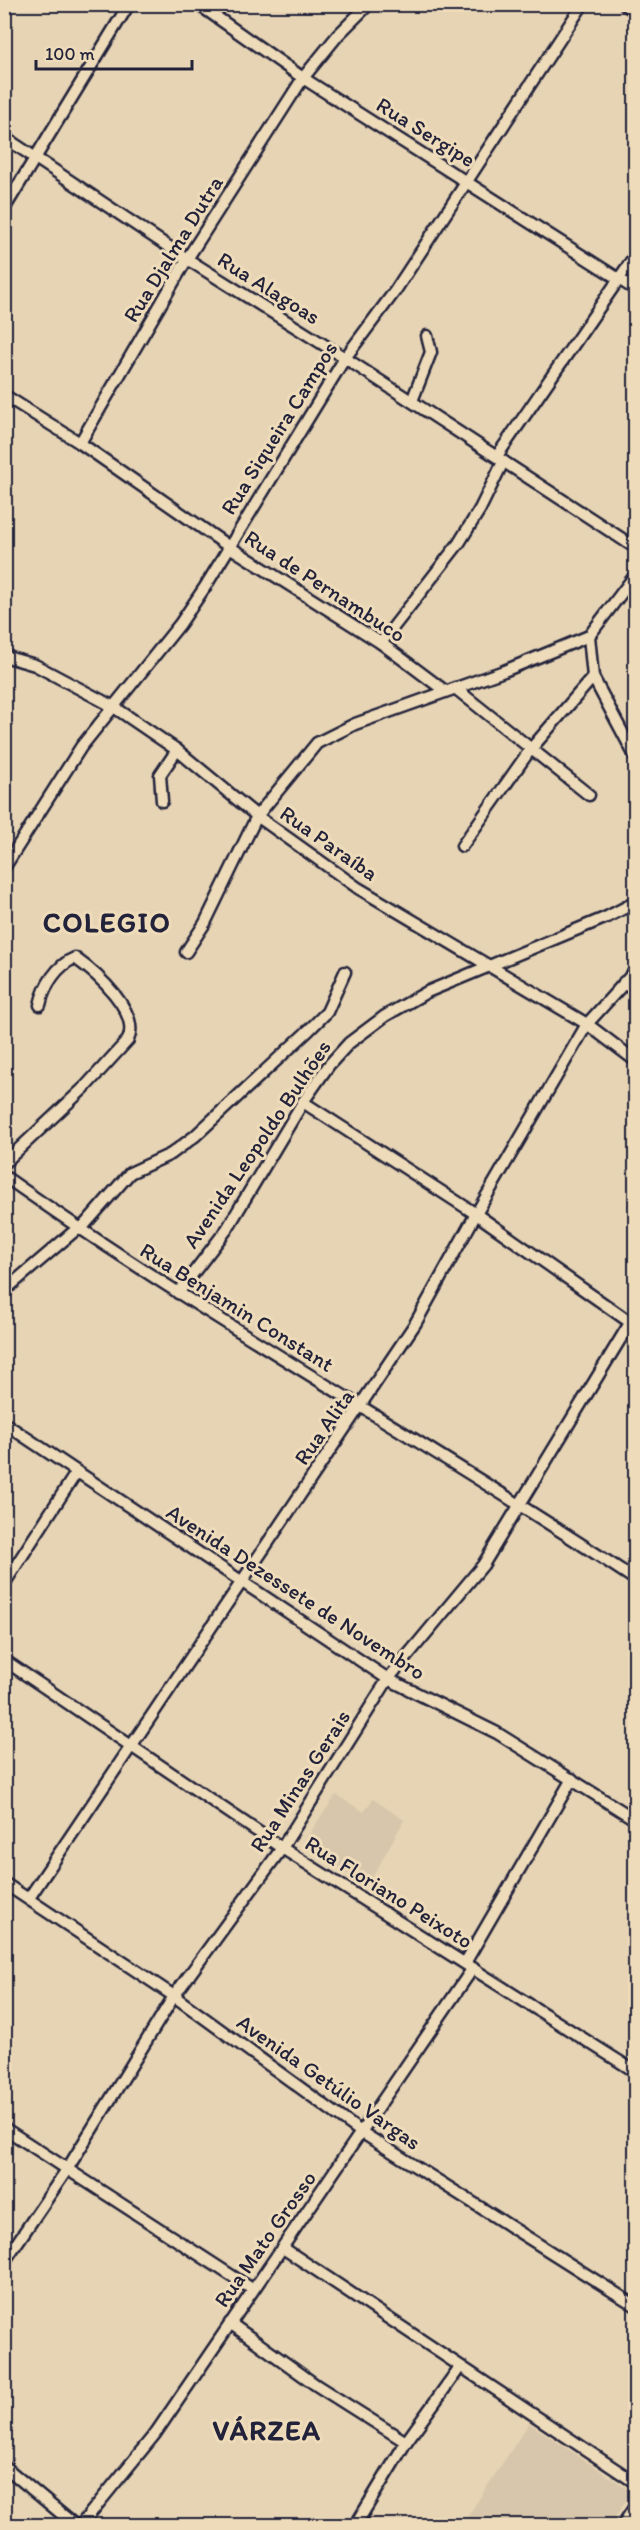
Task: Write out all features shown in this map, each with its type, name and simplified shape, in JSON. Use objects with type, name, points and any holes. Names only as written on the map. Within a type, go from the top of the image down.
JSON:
[{"type":"street","points":[[4,209],[129,4]]},
{"type":"street","name":"Rua Sergipe","points":[[198,4],[303,78],[636,290]]},
{"type":"street","name":"Rua Djalma Dutra","points":[[80,443],[187,259],[303,78],[338,34],[369,4]]},
{"type":"street","name":"Rua Siqueira Campos","points":[[4,868],[81,747],[180,624],[345,358],[395,291],[583,4]]},
{"type":"street","points":[[624,4],[636,12]]},
{"type":"street","name":"Rua Alagoas","points":[[4,137],[187,259],[345,358],[636,548]]},
{"type":"street","points":[[381,643],[459,543],[480,509],[500,459],[636,254]]},
{"type":"street","points":[[412,402],[431,352],[427,336]]},
{"type":"street","name":"Rua de Pernambuco","points":[[4,395],[80,443],[228,546],[450,689],[589,795]]},
{"type":"street","points":[[186,952],[205,923],[257,816],[305,755],[328,736],[450,689],[504,671],[589,636],[636,573]]},
{"type":"street","points":[[589,636],[593,677],[636,758]]},
{"type":"street","name":"Rua Paraíba","points":[[5,658],[35,665],[114,707],[177,750],[257,816],[368,894],[587,1024],[636,1060]]},
{"type":"street","points":[[462,846],[530,750],[593,677]]},
{"type":"street","points":[[162,801],[160,776],[177,750]]},
{"type":"street","name":"Avenida Leopoldo Bulhões","points":[[178,1293],[227,1229],[303,1102],[349,1043],[370,1027],[427,992],[636,902]]},
{"type":"street","points":[[4,1163],[85,1088],[128,1040],[132,1032],[126,1012],[117,998],[84,964],[75,958],[64,962],[50,981],[40,1005]]},
{"type":"street","name":"Rua Alita","points":[[29,1898],[131,1743],[361,1408],[415,1324],[587,1024],[636,970]]},
{"type":"street","points":[[4,1291],[79,1229],[130,1173],[171,1154],[195,1136],[309,1030],[327,1012],[345,972]]},
{"type":"street","points":[[624,982],[636,993]]},
{"type":"street","points":[[303,1102],[476,1214],[633,1325]]},
{"type":"street","name":"Rua Benjamin Constant","points":[[4,1176],[79,1229],[178,1293],[636,1580]]},
{"type":"street","name":"Rua Minas Gerais","points":[[4,2262],[69,2168],[174,1996],[282,1848],[388,1679],[483,1565],[518,1504],[633,1325]]},
{"type":"street","name":"Avenida Dezessete de Novembro","points":[[4,1423],[388,1679],[496,1733],[636,1820]]},
{"type":"street","points":[[4,1584],[76,1473]]},
{"type":"street","name":"Rua Floriano Peixoto","points":[[4,1660],[131,1743],[282,1848],[636,2072]]},
{"type":"street","name":"Rua Mato Grosso","points":[[78,2526],[155,2434],[361,2132],[469,1965],[572,1779]]},
{"type":"street","name":"Avenida Getúlio Vargas","points":[[4,1882],[174,1996],[361,2132],[636,2307]]},
{"type":"street","points":[[4,2128],[69,2168],[252,2289]]},
{"type":"street","points":[[283,2248],[636,2483]]},
{"type":"street","points":[[230,2323],[316,2385],[405,2442]]},
{"type":"street","points":[[355,2526],[405,2442],[460,2367]]},
{"type":"street","points":[[4,2466],[78,2526]]},
{"type":"street","points":[[622,2526],[636,2505]]},
{"type":"shaded area","points":[[336,1795],[364,1812],[373,1799],[404,1820],[367,1887],[303,1843]]},
{"type":"shaded area","points":[[529,2423],[632,2492],[610,2525],[462,2525]]},
{"type":"district","name":"COLEGIO","points":[[107,922]]},
{"type":"district","name":"VÁRZEA","points":[[267,2430]]}]
